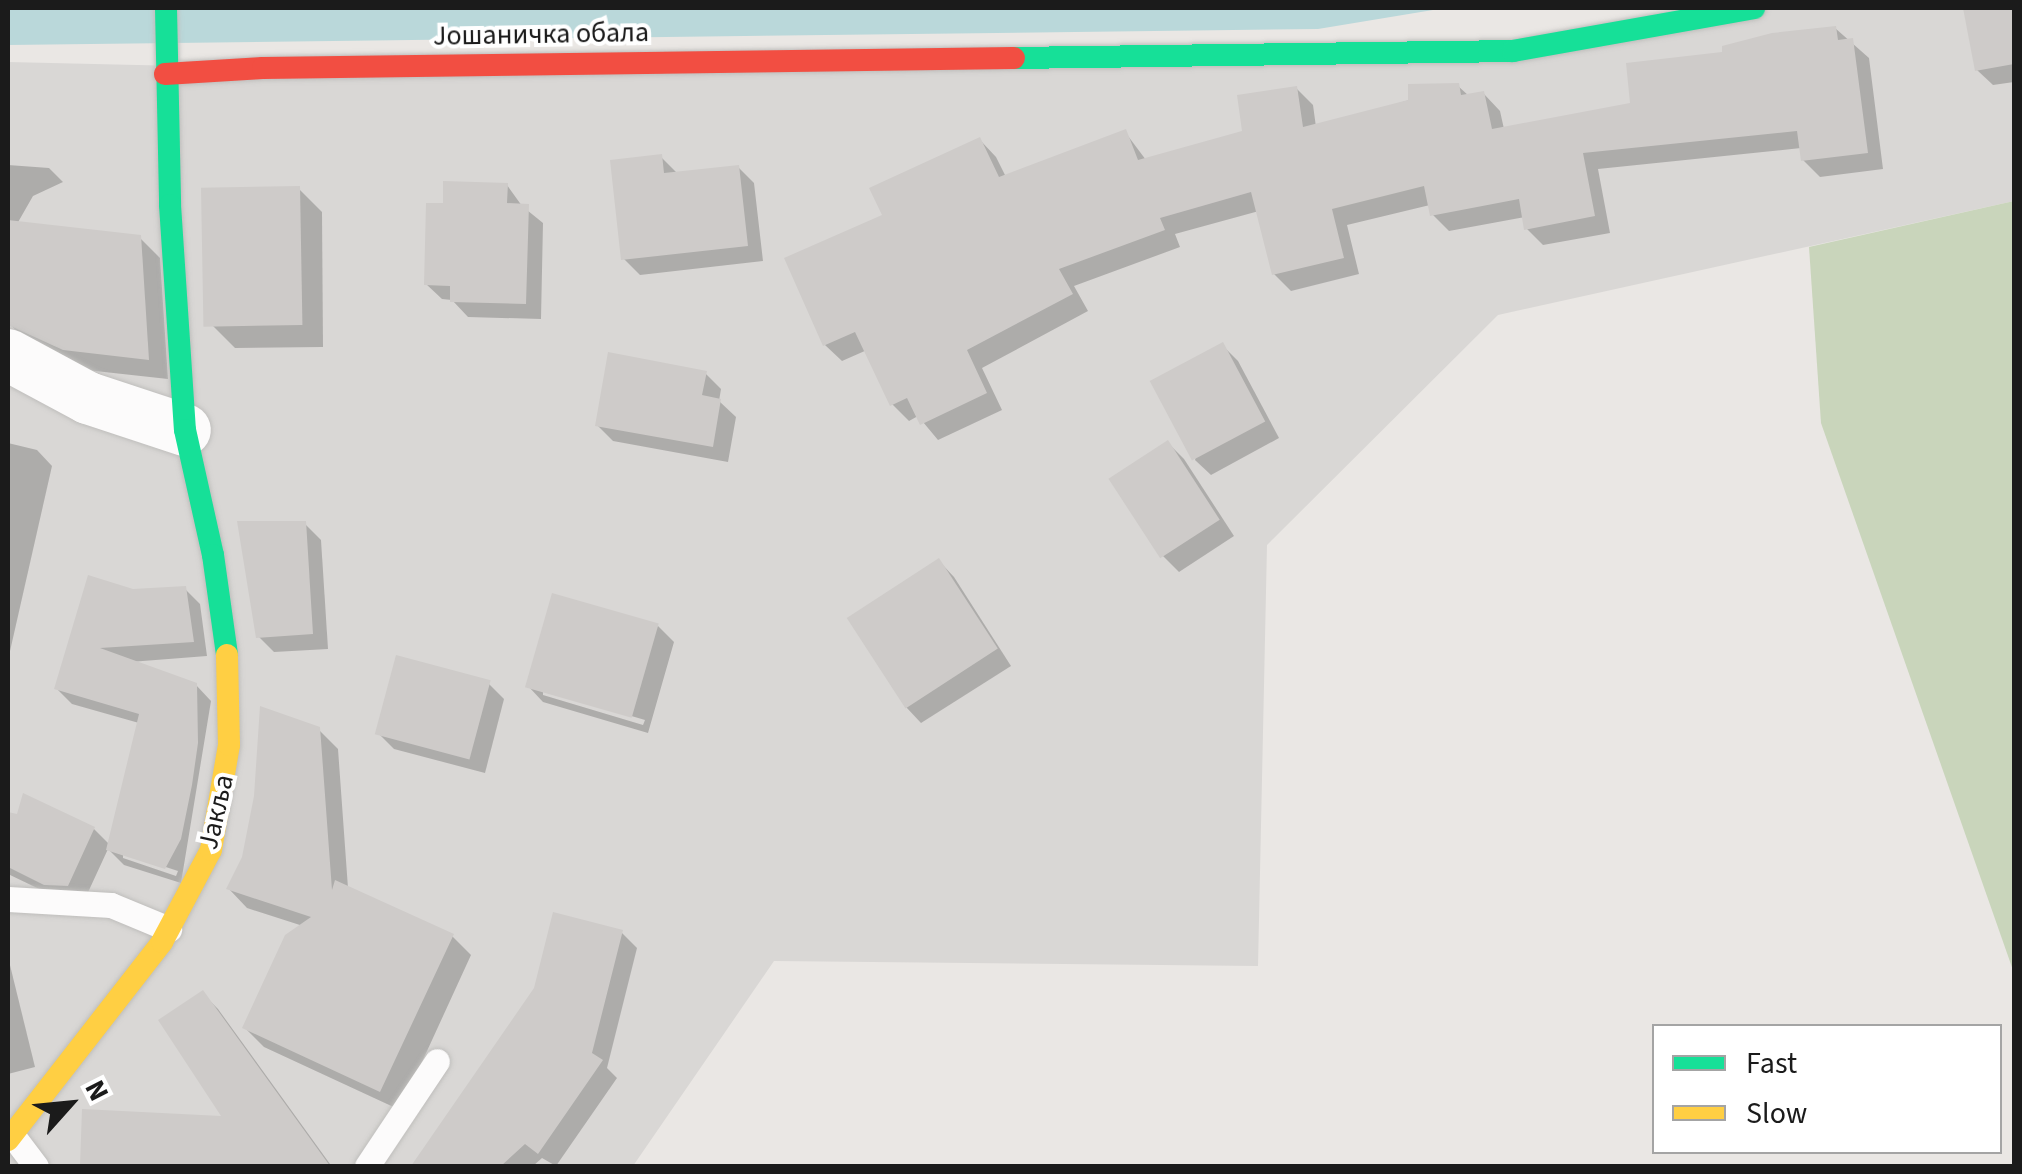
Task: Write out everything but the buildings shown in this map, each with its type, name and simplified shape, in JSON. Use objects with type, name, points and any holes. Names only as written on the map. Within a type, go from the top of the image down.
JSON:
[{"type":"street","name":"Јакља","points":[[10,1138],[141,973],[169,929],[211,850],[229,745],[228,662],[213,556],[185,430],[165,65],[166,8]]},
{"type":"street","name":"Јошаничка обала","points":[[165,65],[263,68],[1513,51],[1754,8]]},
{"type":"street","points":[[8,355],[88,398],[185,430]]},
{"type":"lane","points":[[8,899],[112,906],[169,929]]},
{"type":"lane","points":[[366,1166],[437,1062]]},
{"type":"lane","name":"Јакља","points":[[10,1138],[36,1166]]},
{"type":"shaded area","points":[[1754,8],[2014,8],[2014,201],[1498,315],[1267,545],[1258,966],[774,961],[633,1166],[8,1166],[8,62],[263,68],[1513,51]]},
{"type":"green space","points":[[2014,201],[2014,973],[1821,423],[1809,247]]},
{"type":"water","points":[[8,8],[1445,8],[1318,29],[8,45]]},
{"type":"traffic: fast","points":[[166,8],[170,205],[185,430],[213,555],[227,655]]},
{"type":"traffic: fast","points":[[1014,58],[1513,51],[1754,8]]},
{"type":"traffic: slow","points":[[8,1140],[162,942],[211,850],[229,745],[227,655]]},
{"type":"traffic: jam","points":[[165,74],[263,68],[1014,58]]}]
